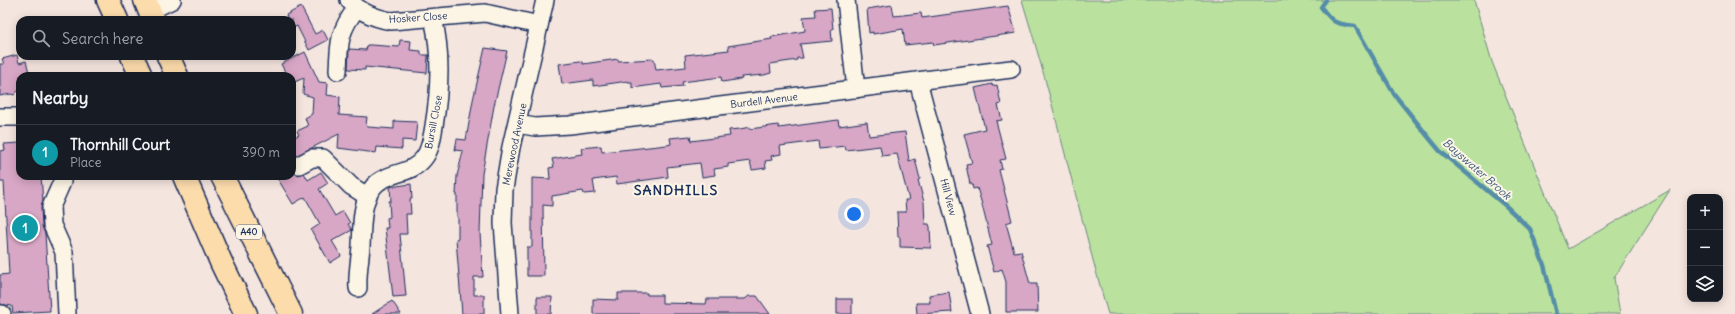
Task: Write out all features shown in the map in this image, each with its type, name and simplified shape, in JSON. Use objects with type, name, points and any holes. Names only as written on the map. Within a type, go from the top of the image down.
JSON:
[{"type":"highway","points":[[108,0],[114,16]]},
{"type":"highway","points":[[134,60],[139,72]]},
{"type":"highway","points":[[170,60],[175,72]]},
{"type":"highway","points":[[186,180],[221,262],[246,314]]},
{"type":"highway","name":"A40","points":[[224,180],[291,314]]},
{"type":"street","points":[[149,10],[172,0]]},
{"type":"street","name":"Merewood Avenue","points":[[510,314],[503,223],[504,189],[545,0]]},
{"type":"street","points":[[846,0],[856,89]]},
{"type":"street","points":[[338,71],[339,44],[353,4]]},
{"type":"street","name":"Hosker Close","points":[[353,4],[366,14],[378,19],[391,21],[485,13],[539,25]]},
{"type":"street","name":"Bursill Close","points":[[367,196],[376,183],[410,170],[419,164],[426,156],[431,144],[440,89],[438,40],[433,18]]},
{"type":"street","name":"Burdell Avenue","points":[[517,124],[534,127],[570,125],[1011,69]]},
{"type":"street","name":"Hill View","points":[[918,81],[980,314]]},
{"type":"street","points":[[0,118],[16,117]]},
{"type":"street","points":[[298,165],[312,158],[323,158],[351,186],[367,196],[364,208],[360,261],[357,275],[358,288]]},
{"type":"street","points":[[64,180],[51,207],[51,213],[52,225],[64,252],[67,314]]},
{"type":"green space","points":[[1022,0],[1474,0],[1492,62],[1568,249],[1670,190],[1614,278],[1620,314],[1108,314],[1045,78]]},
{"type":"building","points":[[892,5],[894,16],[921,13],[922,18],[1008,6],[1016,33],[934,45],[933,42],[905,45],[903,29],[873,34],[873,32],[869,33],[867,9]]},
{"type":"building","points":[[301,7],[315,34],[323,30],[328,40],[309,50],[296,26],[296,16],[286,15]]},
{"type":"building","points":[[831,8],[833,29],[831,29],[832,41],[800,44],[803,58],[770,64],[771,73],[764,75],[741,77],[742,79],[722,82],[721,77],[682,82],[683,86],[662,88],[661,84],[632,88],[632,82],[628,81],[593,86],[593,80],[562,84],[559,64],[580,61],[583,62],[583,64],[618,59],[618,61],[654,59],[656,70],[686,67],[685,55],[729,50],[728,46],[772,39],[771,37],[805,31],[803,17],[816,16],[815,9]]},
{"type":"building","points":[[400,40],[411,41],[410,50],[421,51],[421,55],[428,55],[427,73],[365,67],[365,70],[348,69],[349,49],[366,50],[367,45],[399,47]]},
{"type":"building","points":[[485,48],[507,51],[494,106],[482,174],[480,233],[483,277],[474,277],[474,295],[484,295],[484,314],[462,314],[456,239],[458,238],[458,217],[456,194],[457,176],[463,151],[455,150],[457,139],[466,140],[473,100]]},
{"type":"building","points":[[305,52],[319,82],[328,83],[327,95],[340,97],[339,115],[367,117],[366,125],[368,127],[394,129],[394,121],[417,122],[415,141],[402,140],[402,149],[377,147],[376,153],[338,148],[339,134],[296,156],[296,136],[299,135],[297,131],[308,126],[305,118],[312,114],[313,97],[303,94],[304,78],[296,81],[296,72],[285,72],[281,64],[289,60],[296,60],[296,56]]},
{"type":"building","points":[[16,55],[16,60],[18,60],[19,63],[26,61],[29,72],[16,72],[16,93],[14,95],[11,94],[0,96],[0,64],[4,64],[2,59]]},
{"type":"building","points":[[992,84],[992,86],[997,85],[1001,104],[998,105],[1002,120],[996,121],[1006,159],[1000,160],[1002,169],[999,170],[1012,221],[1006,223],[1014,252],[1021,251],[1030,284],[1037,284],[1038,312],[1006,312],[1006,282],[1002,269],[994,272],[987,246],[992,245],[981,201],[977,188],[973,189],[972,184],[970,184],[967,170],[966,164],[972,163],[964,134],[985,129],[975,88]]},
{"type":"building","points":[[838,120],[839,126],[867,122],[869,136],[905,132],[909,161],[915,159],[920,179],[918,180],[924,202],[925,224],[929,224],[930,227],[931,248],[900,247],[897,212],[906,212],[905,200],[909,200],[897,154],[882,156],[880,146],[846,150],[845,146],[819,149],[818,141],[780,146],[781,154],[771,156],[772,160],[765,161],[766,168],[752,170],[750,161],[728,164],[728,167],[714,169],[715,175],[702,177],[700,163],[667,167],[668,177],[617,184],[616,177],[593,180],[595,193],[584,194],[583,191],[552,196],[552,206],[543,205],[544,276],[527,276],[527,247],[532,247],[532,178],[550,179],[549,168],[554,167],[552,159],[582,154],[581,148],[601,146],[602,152],[631,149],[671,144],[670,138],[690,136],[691,141],[730,136],[729,130],[750,127],[750,129],[778,125],[779,128]]},
{"type":"building","points":[[16,143],[16,180],[41,180],[43,201],[41,208],[42,226],[45,234],[50,311],[13,313],[12,306],[0,304],[0,275],[9,274],[4,182],[0,182],[0,151],[5,150],[4,144]]},
{"type":"building","points":[[321,172],[328,183],[319,189],[335,216],[343,211],[352,230],[332,241],[341,256],[330,263],[311,230],[320,224],[305,197],[293,204],[278,180],[296,180],[296,174],[298,175],[304,173],[308,180]]},
{"type":"building","points":[[411,184],[411,214],[406,214],[407,234],[400,234],[406,296],[393,297],[385,228],[388,228],[387,218],[390,217],[390,187]]},
{"type":"building","points":[[949,292],[952,312],[917,314],[916,303],[930,303],[929,295]]},
{"type":"building","points":[[618,293],[647,293],[647,295],[662,295],[662,303],[706,304],[707,299],[745,299],[749,296],[757,296],[770,314],[593,314],[593,299],[618,300]]},
{"type":"building","points":[[537,297],[552,297],[551,314],[537,314]]},
{"type":"building","points":[[837,299],[852,299],[852,314],[837,314]]},
{"type":"building","points":[[392,301],[401,314],[372,314]]},
{"type":"waterway","name":"Bayswater Brook","points":[[1326,0],[1321,7],[1335,22],[1355,26],[1394,94],[1440,151],[1507,207],[1530,229],[1544,265],[1556,314]]},
{"type":"place","name":"Thornhill Court","points":[[25,228]]},
{"type":"district","name":"SANDHILLS","points":[[676,190]]}]
